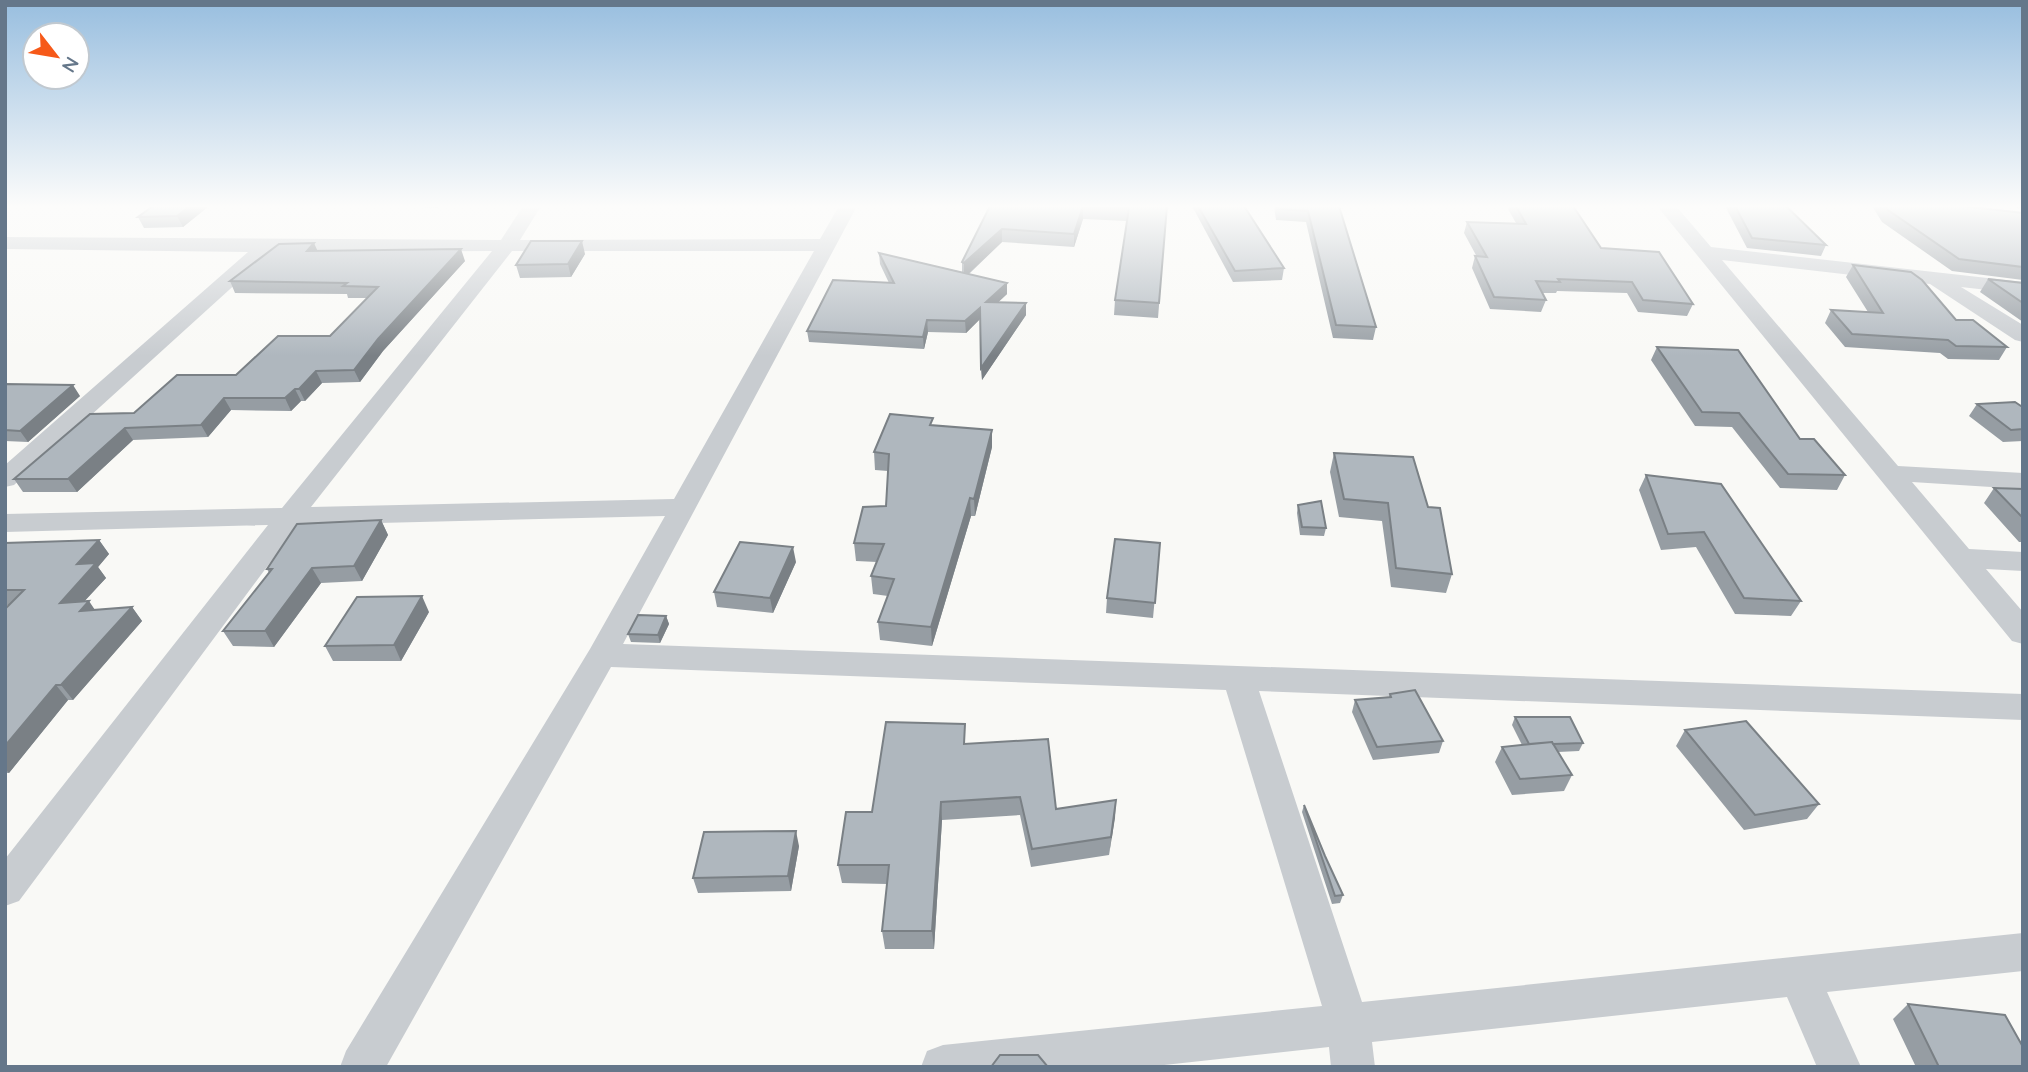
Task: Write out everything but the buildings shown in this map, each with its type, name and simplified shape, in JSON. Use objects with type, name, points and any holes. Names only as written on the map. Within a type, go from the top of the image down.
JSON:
[{"type":"street","points":[[5,479],[255,256]]},
{"type":"street","points":[[5,889],[290,516],[498,256]]},
{"type":"street","points":[[362,1067],[602,655],[821,256]]},
{"type":"street","points":[[1708,256],[2023,633]]},
{"type":"street","points":[[1740,256],[2023,288]]},
{"type":"street","points":[[1934,278],[2023,335]]},
{"type":"street","points":[[1890,473],[2023,481]]},
{"type":"street","points":[[5,523],[683,507]]},
{"type":"street","points":[[1961,558],[2023,562]]},
{"type":"street","points":[[602,655],[2023,708]]},
{"type":"street","points":[[1239,679],[1348,1024],[1353,1067]]},
{"type":"street","points":[[943,1067],[2023,952]]},
{"type":"street","points":[[1798,976],[1839,1067]]}]
